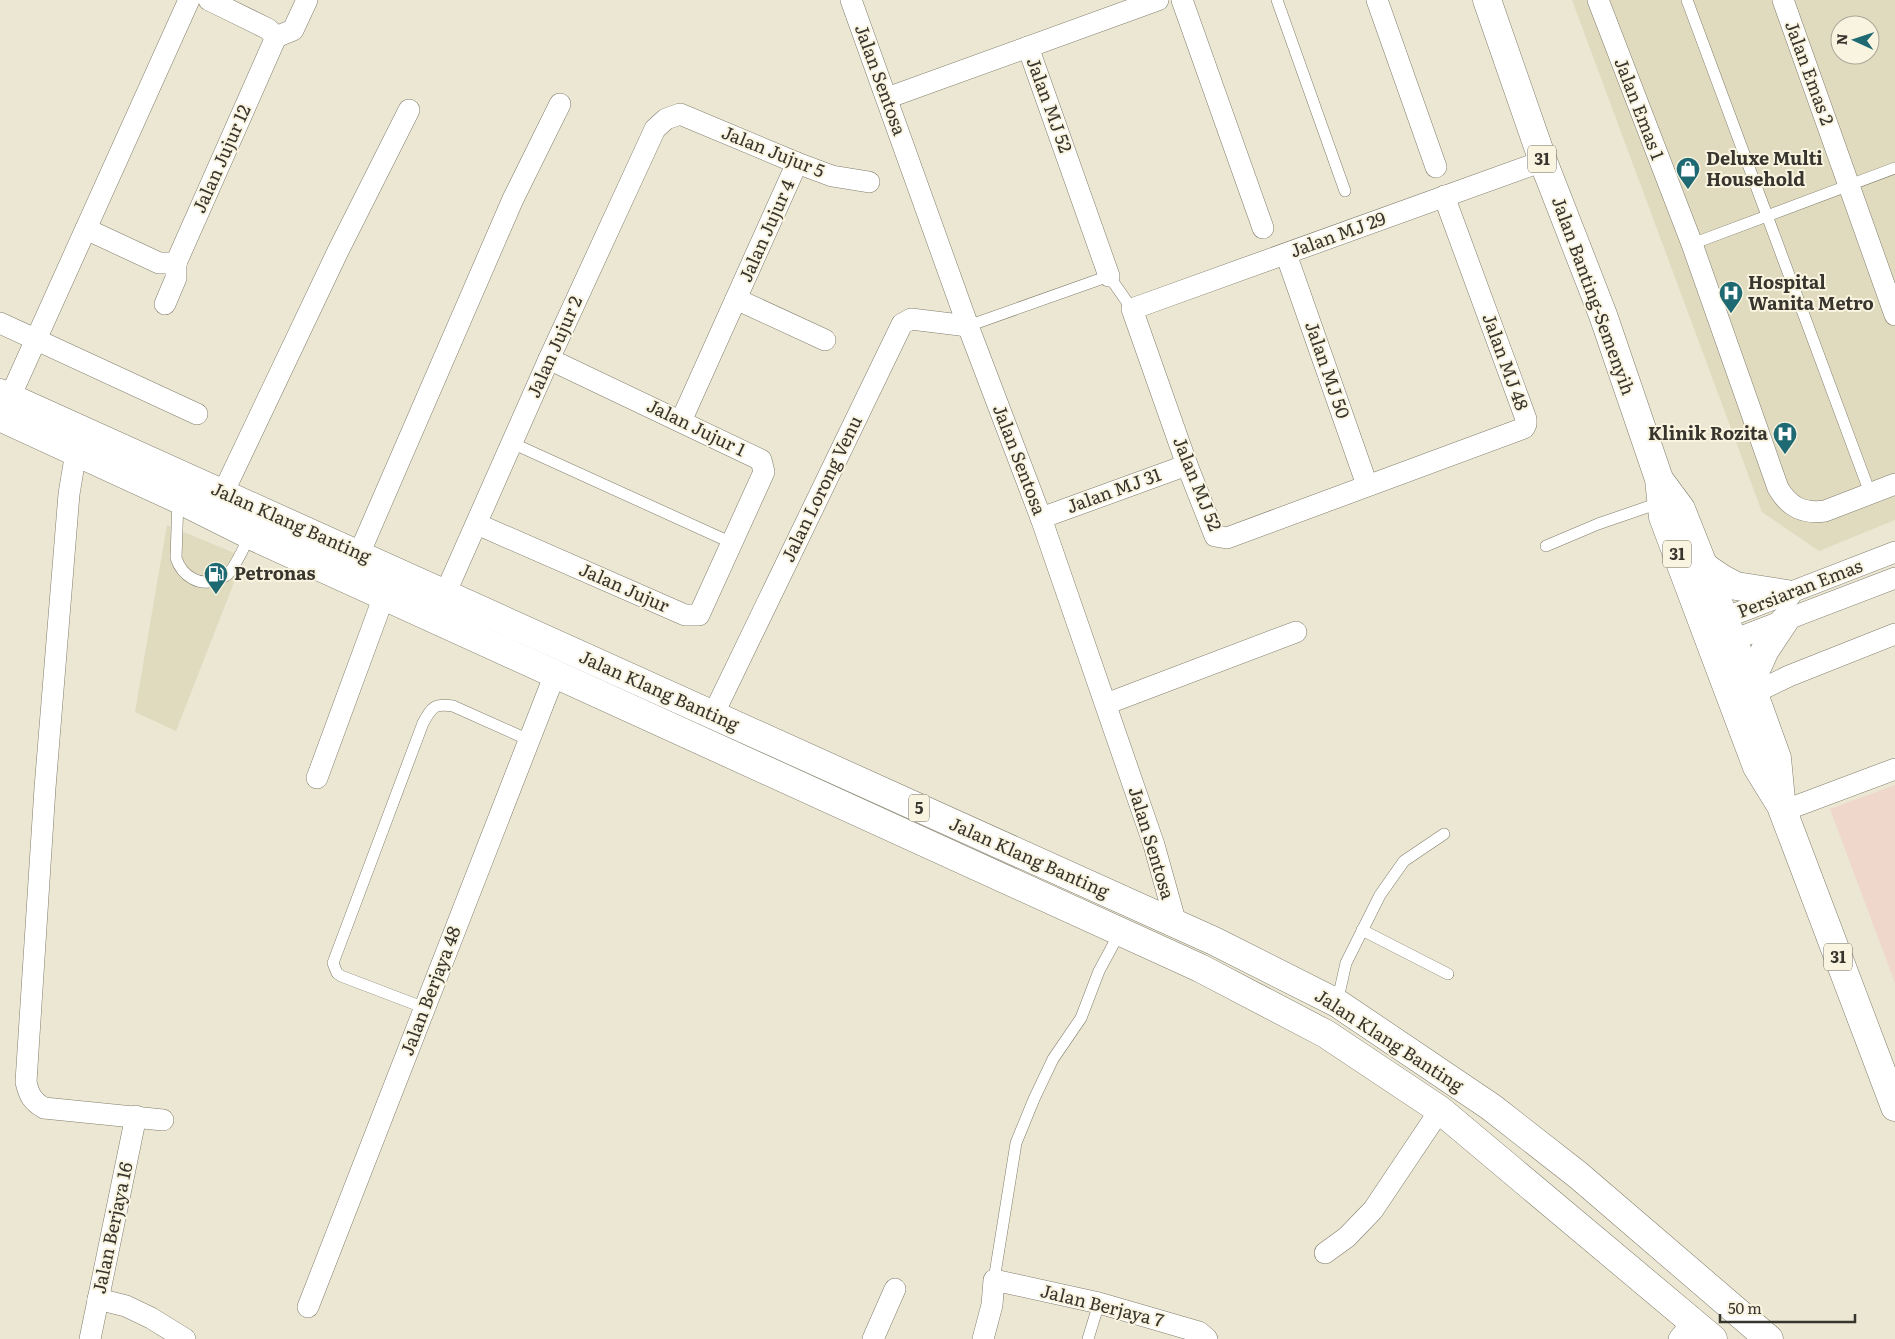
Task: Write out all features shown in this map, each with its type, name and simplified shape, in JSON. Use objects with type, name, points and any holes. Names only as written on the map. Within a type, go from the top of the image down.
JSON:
[{"type":"main road","name":"Jalan Banting-Semenyih","points":[[1487,0],[1543,161],[1602,315],[1660,491],[1663,517],[1719,633],[1752,688],[1777,758],[1782,809]]},
{"type":"main road","name":"Jalan Klang Banting","points":[[3,402],[223,493],[359,554],[1176,924],[1337,1003],[1491,1107],[1571,1170],[1769,1339]]},
{"type":"main road","name":"Jalan Klang Banting","points":[[3,402],[76,452],[250,535],[379,610],[555,674],[1200,968],[1326,1034],[1440,1110],[1695,1333]]},
{"type":"main road","name":"Jalan Banting-Semenyih","points":[[1660,491],[1681,509],[1702,565],[1756,767],[1782,809],[1889,1073],[1895,1107]]},
{"type":"main road","points":[[1702,565],[1736,586],[1786,607],[1765,650],[1752,688]]},
{"type":"street","points":[[3,402],[35,340],[189,0]]},
{"type":"street","points":[[209,0],[268,28],[276,37],[293,30],[307,0]]},
{"type":"street","name":"Jalan Sentosa","points":[[851,0],[968,326],[1041,518],[1154,845],[1176,924]]},
{"type":"street","points":[[887,98],[1158,0]]},
{"type":"street","points":[[1182,0],[1263,228]]},
{"type":"street","points":[[1376,0],[1436,167]]},
{"type":"street","name":"Jalan Emas 1","points":[[1598,0],[1692,244],[1778,488],[1784,498],[1800,510],[1813,513],[1825,511],[1895,484]]},
{"type":"street","name":"Jalan Emas 2","points":[[1783,0],[1895,315]]},
{"type":"street","name":"Jalan Jujur 12","points":[[165,304],[176,278],[176,262],[276,37]]},
{"type":"street","name":"Jalan MJ 52","points":[[1028,47],[1110,276]]},
{"type":"street","points":[[359,554],[513,199],[560,104]]},
{"type":"street","points":[[223,493],[338,251],[409,110]]},
{"type":"street","name":"Jalan Jujur 5","points":[[680,114],[798,164],[832,176],[869,182]]},
{"type":"street","name":"Jalan Jujur 2","points":[[445,594],[549,359],[655,129],[666,119],[680,114]]},
{"type":"street","name":"Jalan MJ 29","points":[[1132,309],[1543,161]]},
{"type":"street","name":"Jalan Jujur 4","points":[[681,421],[798,164]]},
{"type":"street","name":"Jalan MJ 48","points":[[1368,485],[1524,428],[1526,424],[1444,196]]},
{"type":"street","points":[[86,229],[159,264],[176,262]]},
{"type":"street","name":"Jalan MJ 50","points":[[1286,254],[1368,485]]},
{"type":"street","name":"Jalan Jujur 4","points":[[736,299],[825,340]]},
{"type":"street","name":"Jalan MJ 52","points":[[1132,309],[1187,465],[1215,536],[1227,538],[1368,485]]},
{"type":"street","name":"Jalan Lorong Venu","points":[[713,715],[902,324],[911,319],[968,326]]},
{"type":"street","points":[[0,323],[197,414]]},
{"type":"street","name":"Jalan Jujur 1","points":[[549,359],[761,460],[764,472],[732,543]]},
{"type":"street","points":[[76,452],[71,474],[68,504],[45,798],[26,1082],[29,1095],[35,1103],[44,1108],[163,1120]]},
{"type":"street","name":"Jalan MJ 31","points":[[1041,518],[1187,465]]},
{"type":"street","name":"Jalan Jujur","points":[[477,524],[685,615],[699,615],[732,543]]},
{"type":"street","name":"Persiaran Emas","points":[[1719,633],[1786,607],[1895,552]]},
{"type":"street","name":"Persiaran Emas","points":[[1786,607],[1895,578]]},
{"type":"street","points":[[317,778],[379,610]]},
{"type":"street","points":[[1106,704],[1296,632]]},
{"type":"street","points":[[1752,688],[1789,676],[1895,634]]},
{"type":"street","name":"Jalan Berjaya 48","points":[[308,1308],[555,674]]},
{"type":"street","points":[[1782,809],[1895,769]]},
{"type":"street","points":[[1324,1253],[1347,1237],[1373,1210],[1440,1110]]},
{"type":"street","name":"Jalan Berjaya 16","points":[[90,1339],[136,1116]]},
{"type":"street","points":[[983,1339],[992,1305],[994,1280]]},
{"type":"street","name":"Jalan Berjaya 7","points":[[994,1280],[1099,1303],[1199,1332],[1206,1339]]},
{"type":"street","points":[[873,1339],[894,1289]]},
{"type":"street","points":[[98,1299],[134,1310],[185,1339]]},
{"type":"lane","points":[[1277,0],[1345,191]]},
{"type":"lane","points":[[1687,0],[1870,494]]},
{"type":"lane","points":[[1692,244],[1895,168]]},
{"type":"lane","points":[[968,326],[1110,276],[1132,309]]},
{"type":"lane","points":[[512,443],[732,543]]},
{"type":"lane","points":[[1546,546],[1598,524],[1660,491]]},
{"type":"lane","points":[[178,499],[176,558],[179,567],[188,576],[202,582],[214,581],[228,574],[250,535]]},
{"type":"lane","points":[[425,1008],[341,976],[336,973],[333,963],[423,723],[430,710],[435,706],[453,706],[529,740]]},
{"type":"lane","points":[[1337,1003],[1346,963],[1380,895],[1404,861],[1444,834]]},
{"type":"lane","points":[[1362,930],[1448,974]]},
{"type":"lane","points":[[994,1280],[1016,1143],[1052,1059],[1081,1018],[1099,971],[1120,932]]},
{"type":"lane","points":[[1088,1339],[1099,1303]]},
{"type":"shaded area","points":[[1572,0],[1895,0],[1895,520],[1819,551],[1762,512]]},
{"type":"shaded area","points":[[167,525],[244,557],[176,731],[135,712]]},
{"type":"shaded area","points":[[1895,785],[1895,983],[1830,809]]},
{"type":"place","name":"Deluxe Multi Household","points":[[1688,190]]},
{"type":"place","name":"Hospital Wanita Metro","points":[[1731,314]]},
{"type":"place","name":"Klinik Rozita","points":[[1785,455]]},
{"type":"place","name":"Petronas","points":[[216,595]]}]
